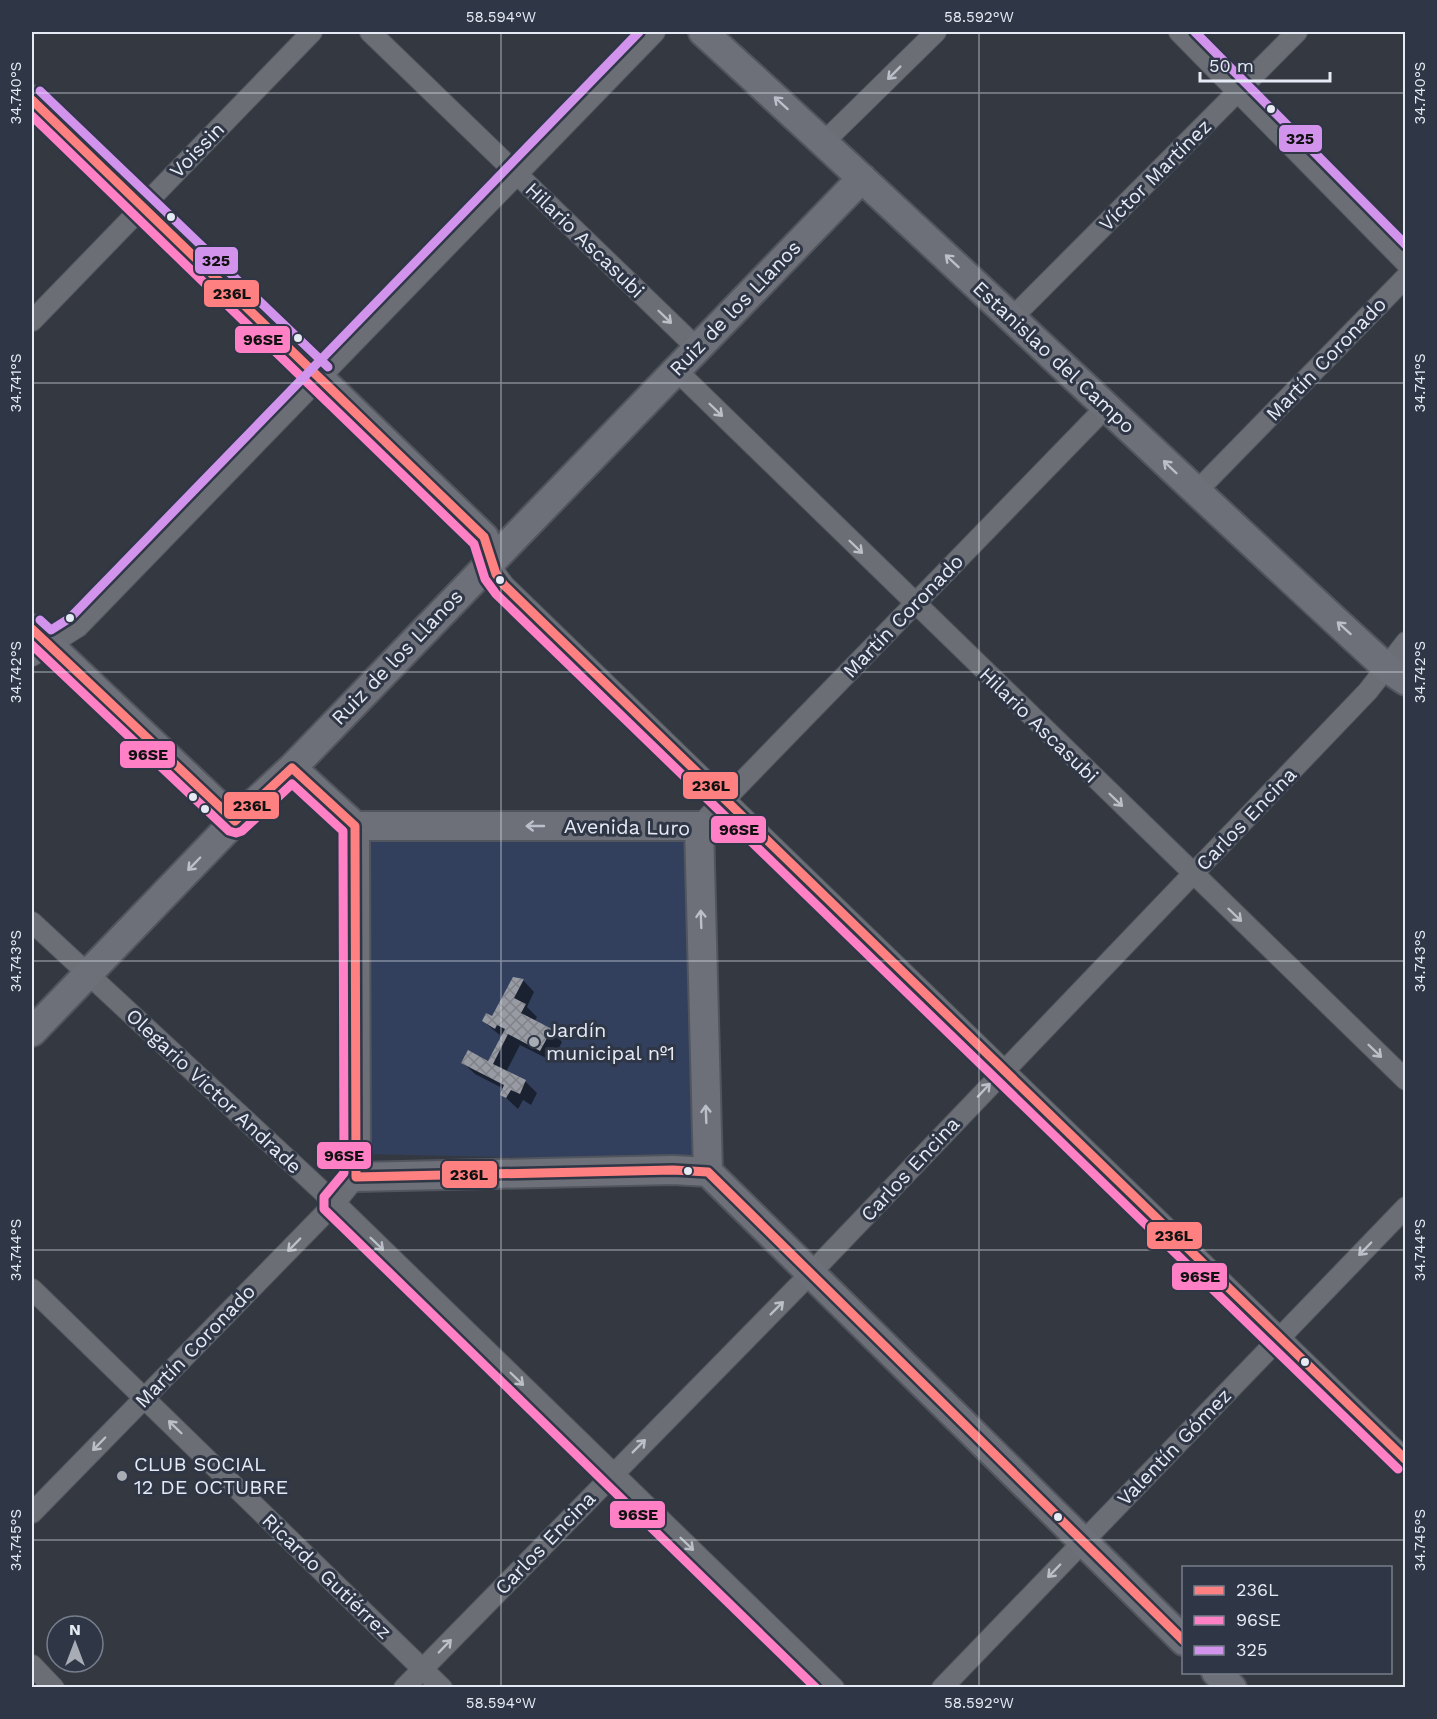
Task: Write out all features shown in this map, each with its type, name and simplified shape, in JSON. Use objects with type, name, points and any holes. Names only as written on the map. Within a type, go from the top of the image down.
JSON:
[{"type":"street","name":"Voissin","points":[[32,321],[312,32]]},
{"type":"street","name":"Hilario Ascasubi","points":[[370,32],[696,347]]},
{"type":"street","points":[[235,822],[37,643],[78,627],[655,32]]},
{"type":"street","name":"Estanislao del Campo","points":[[703,32],[1013,317],[1196,492],[1396,674]]},
{"type":"street","points":[[824,142],[936,32]]},
{"type":"street","points":[[1179,32],[1406,263]]},
{"type":"street","name":"Víctor Martínez","points":[[1013,317],[1297,32]]},
{"type":"street","points":[[32,100],[484,537],[496,574],[504,585],[1406,1460]]},
{"type":"street","name":"Ruiz de los Llanos","points":[[32,1032],[235,822],[292,768],[491,559],[862,178]]},
{"type":"street","name":"Martín Coronado","points":[[1196,492],[1406,277]]},
{"type":"street","name":"Hilario Ascasubi","points":[[675,369],[914,604],[1406,1080]]},
{"type":"street","name":"Martín Coronado","points":[[699,826],[1107,406]]},
{"type":"street","name":"Carlos Encina","points":[[404,1688],[613,1472],[812,1272],[1368,691],[1396,674],[1406,642]]},
{"type":"street","points":[[1396,674],[1406,690]]},
{"type":"street","points":[[292,768],[355,826],[356,1177],[673,1170],[708,1172],[1182,1639]]},
{"type":"street","name":"Avenida Luro","points":[[355,826],[699,826],[708,1172]]},
{"type":"street","name":"Olegario Victor Andrade","points":[[32,922],[335,1203],[834,1688]]},
{"type":"street","name":"Martín Coronado","points":[[32,1513],[335,1203],[356,1177]]},
{"type":"street","name":"Valentín Gómez","points":[[942,1688],[1406,1207]]},
{"type":"street","name":"Ricardo Gutiérrez","points":[[32,1289],[442,1688]]},
{"type":"street","points":[[32,1665],[54,1688]]},
{"type":"street","points":[[1218,1674],[1232,1688]]},
{"type":"shaded area","points":[[687,830],[693,1161],[362,1154],[361,835]]},
{"type":"building","name":"Jardín municipal nº1","points":[[513,977],[524,979],[514,998],[526,1004],[521,1013],[552,1029],[540,1051],[508,1034],[493,1064],[526,1080],[520,1094],[511,1090],[506,1098],[500,1095],[504,1085],[461,1063],[468,1050],[488,1061],[505,1029],[497,1025],[495,1029],[482,1021],[486,1013],[492,1016]]},
{"type":"transit line","name":"325","points":[[40,620],[51,630],[70,618],[639,32]]},
{"type":"transit line","name":"325","points":[[1195,32],[1406,245]]},
{"type":"transit line","name":"325","points":[[40,91],[328,367]]},
{"type":"transit line","name":"236L","points":[[32,100],[484,537],[496,574],[504,585],[1406,1460]]},
{"type":"transit line","name":"96SE","points":[[32,116],[474,544],[485,579],[496,594],[1398,1469]]},
{"type":"transit line","name":"236L","points":[[32,629],[235,821],[292,768],[355,826],[356,1177],[673,1170],[708,1172],[1182,1639]]},
{"type":"transit line","name":"96SE","points":[[32,645],[229,831],[236,833],[242,831],[292,784],[343,831],[344,1173],[324,1197],[324,1209],[816,1688]]},
{"type":"place","name":"Jardín municipal nº1","points":[[534,1042]]},
{"type":"place","name":"CLUB SOCIAL 12 DE OCTUBRE","points":[[122,1476]]}]
